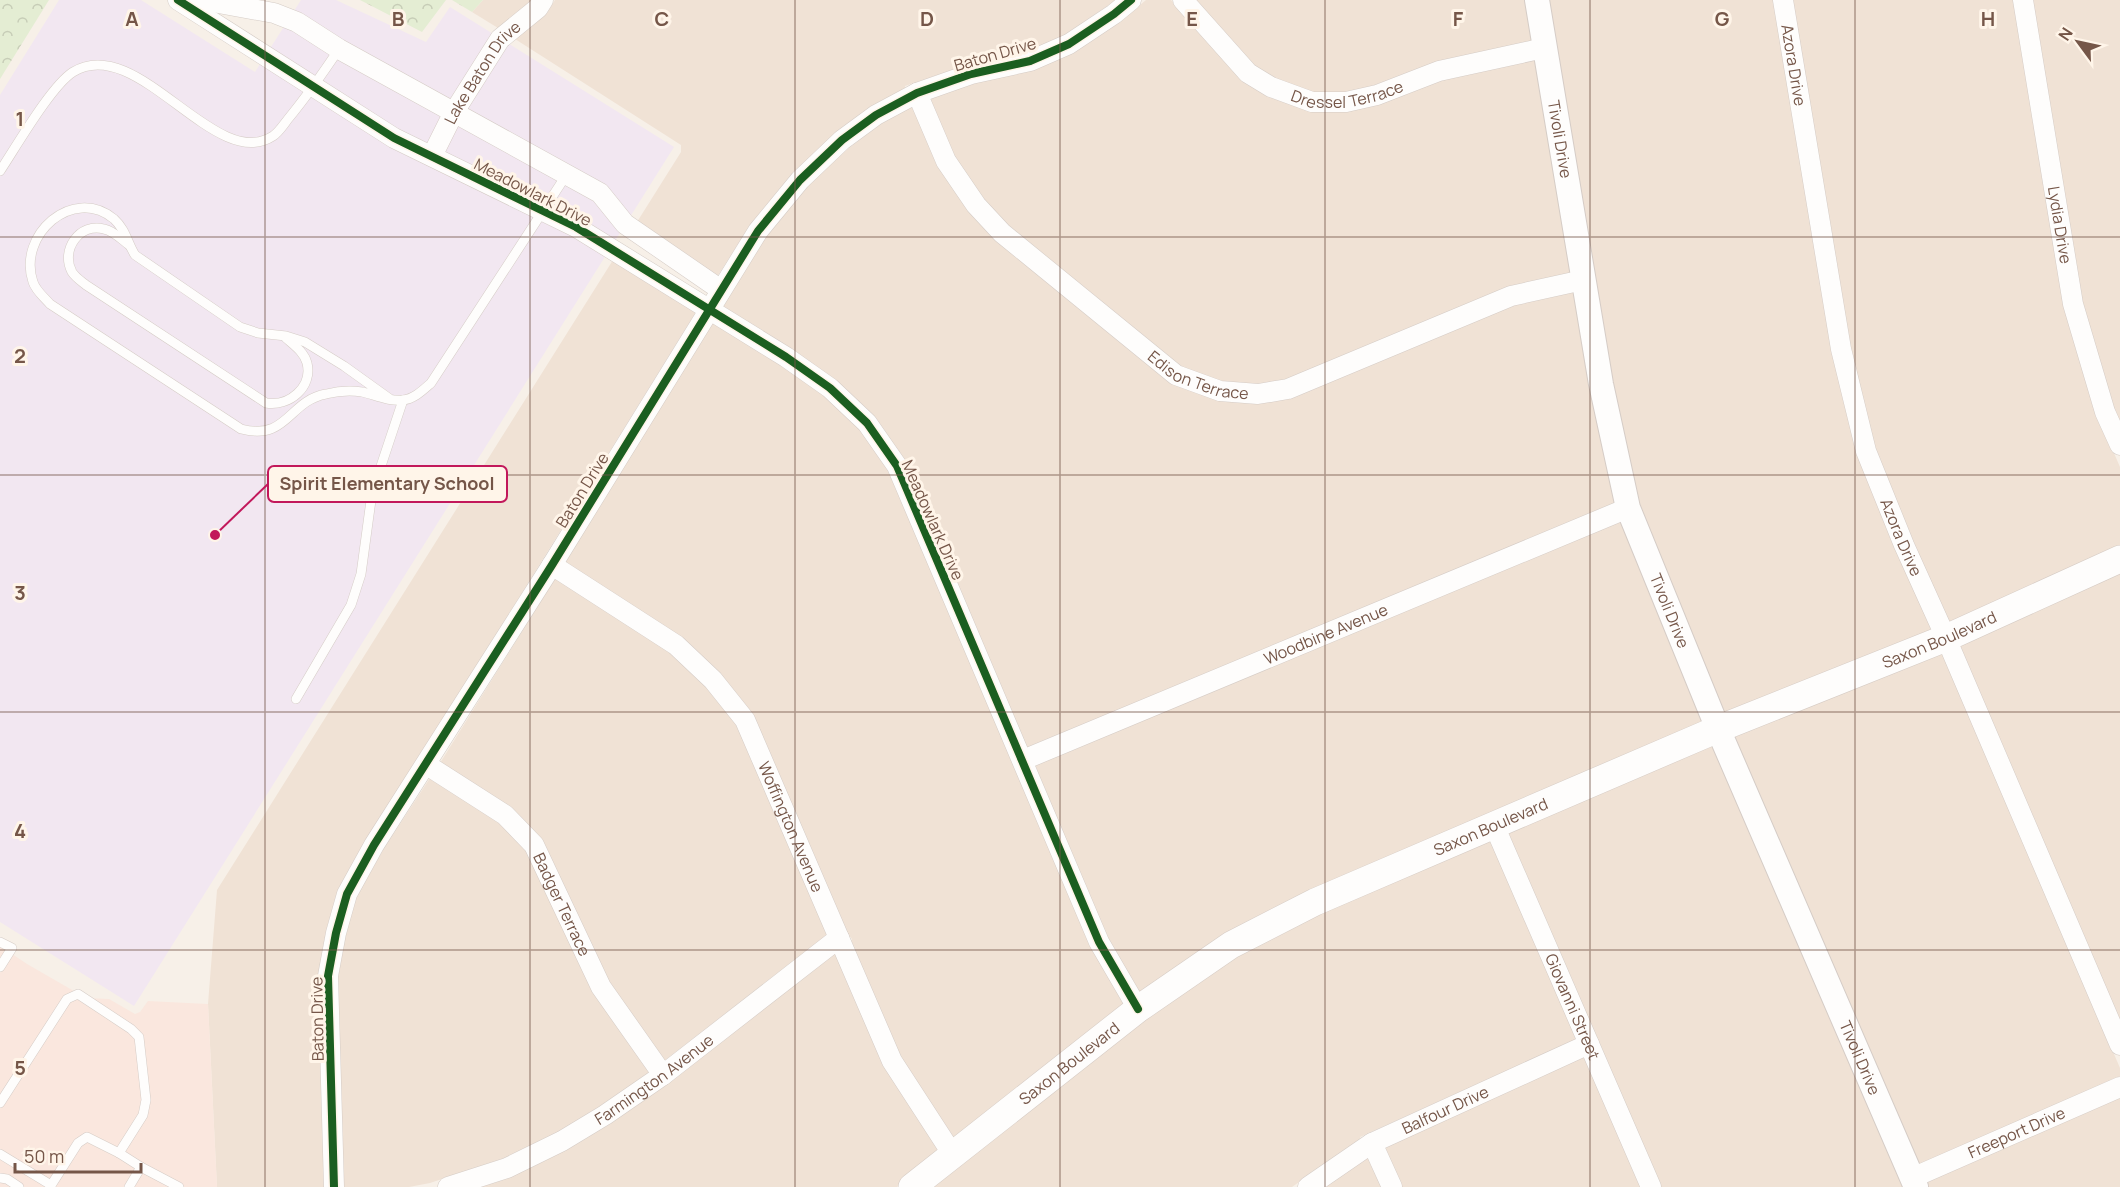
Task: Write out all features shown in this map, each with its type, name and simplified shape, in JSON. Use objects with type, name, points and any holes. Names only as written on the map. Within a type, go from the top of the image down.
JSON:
[{"type":"main road","name":"Saxon Boulevard","points":[[912,1187],[1138,1009],[1231,945],[1315,902],[1718,729],[1946,638],[2120,559]]},
{"type":"street","name":"Meadowlark Drive","points":[[178,0],[394,138],[576,227],[786,357],[830,388],[867,423],[897,466],[1099,942],[1138,1009]]},
{"type":"street","name":"Meadowlark Drive","points":[[202,0],[273,13],[297,22],[339,49],[600,193],[625,224],[721,290]]},
{"type":"street","name":"Lake Baton Drive","points":[[432,156],[454,112],[500,39],[538,8],[543,0]]},
{"type":"street","name":"Baton Drive","points":[[334,1187],[328,976],[336,933],[347,894],[375,845],[552,565],[758,231],[800,180],[842,140],[876,116],[917,93],[971,74],[1030,61],[1069,44],[1131,0]]},
{"type":"street","name":"Dressel Terrace","points":[[1183,0],[1248,73],[1271,87],[1312,102],[1346,102],[1377,94],[1439,71],[1544,48]]},
{"type":"street","name":"Tivoli Drive","points":[[1537,0],[1607,418],[1628,508],[1718,729],[1914,1183]]},
{"type":"street","name":"Azora Drive","points":[[1783,0],[1841,349],[1866,451],[1904,545],[2120,1045]]},
{"type":"street","name":"Lydia Drive","points":[[2023,0],[2073,304],[2105,412],[2120,445]]},
{"type":"street","name":"Edison Terrace","points":[[917,93],[946,160],[976,205],[1002,233],[1176,375],[1220,391],[1258,394],[1288,389],[1511,296],[1583,280]]},
{"type":"street","name":"Woodbine Avenue","points":[[1023,760],[1628,508]]},
{"type":"street","name":"Woffington Avenue","points":[[552,565],[676,645],[713,680],[744,720],[892,1061],[953,1155]]},
{"type":"street","name":"Badger Terrace","points":[[427,765],[505,815],[534,845],[601,987],[663,1075]]},
{"type":"street","name":"Giovanni Street","points":[[1494,825],[1651,1187]]},
{"type":"street","name":"Farmington Avenue","points":[[448,1187],[507,1168],[562,1141],[605,1115],[663,1075],[839,938]]},
{"type":"street","name":"Balfour Drive","points":[[1308,1187],[1372,1143],[1589,1044]]},
{"type":"street","name":"Freeport Drive","points":[[1914,1183],[2120,1087]]},
{"type":"street","points":[[1372,1143],[1392,1187]]},
{"type":"lane","points":[[0,171],[59,82],[74,71],[93,65],[113,66],[133,75],[224,136],[243,142],[259,142],[274,136],[314,87],[339,49]]},
{"type":"lane","points":[[390,399],[305,342],[240,327],[135,255],[129,245],[127,234],[112,218],[102,212],[88,208],[63,213],[54,218],[38,235],[31,259],[33,283],[50,304],[241,429],[255,433],[271,430],[322,394],[349,390],[390,399],[403,400],[422,391],[430,383],[567,174]]},
{"type":"lane","points":[[129,245],[105,229],[85,230],[69,249],[68,257],[72,272],[86,285],[259,399],[275,404],[288,400],[302,388],[308,370],[303,354],[283,336]]},
{"type":"lane","points":[[288,400],[295,412]]},
{"type":"lane","points":[[296,699],[351,604],[361,574],[372,493],[403,400]]},
{"type":"lane","points":[[0,942],[12,948],[0,967]]},
{"type":"lane","points":[[0,1103],[67,999],[78,994],[131,1029],[139,1037],[146,1100],[143,1115],[119,1153]]},
{"type":"lane","points":[[0,1154],[50,1186],[78,1143],[87,1137],[179,1187]]},
{"type":"lane","points":[[129,1187],[141,1167]]},
{"type":"lane","points":[[0,1178],[7,1179],[19,1187]]},
{"type":"shaded area","points":[[59,0],[141,0],[255,72],[301,0],[336,0],[426,42],[450,7],[674,147],[134,1006],[0,922],[0,95]]},
{"type":"shaded area","points":[[483,0],[532,0],[498,28],[472,12]]},
{"type":"shaded area","points":[[555,0],[1116,0],[1063,36],[1026,52],[968,65],[905,86],[836,133],[792,174],[750,225],[717,277],[637,222],[681,152],[681,145],[515,39],[547,13]]},
{"type":"shaded area","points":[[1146,0],[1171,0],[1244,80],[1310,110],[1536,59],[1573,273],[1284,380],[1256,385],[1221,382],[1181,367],[1008,227],[983,200],[954,157],[929,98],[1120,22]]},
{"type":"shaded area","points":[[1195,0],[1528,0],[1534,40],[1436,62],[1372,86],[1344,93],[1313,93],[1275,79],[1254,66]]},
{"type":"shaded area","points":[[1547,0],[1774,0],[1832,350],[1933,632],[1723,717],[1640,513],[1621,438]]},
{"type":"shaded area","points":[[1793,0],[2013,0],[2064,304],[2097,414],[2120,467],[2120,549],[1950,625],[1912,543],[1875,449],[1850,349]]},
{"type":"shaded area","points":[[2032,0],[2120,0],[2120,423],[2082,303]]},
{"type":"shaded area","points":[[913,106],[938,165],[1174,383],[1258,403],[1515,305],[1576,291],[1617,502],[1027,748],[905,464],[722,307],[766,237],[807,186],[849,148],[882,123]]},
{"type":"shaded area","points":[[613,260],[696,312],[338,890],[326,931],[319,975],[325,1187],[217,1187],[208,1004],[217,890]]},
{"type":"shaded area","points":[[713,322],[781,364],[824,395],[860,428],[888,470],[1126,1006],[955,1141],[900,1058],[852,939],[847,933],[752,715],[565,563]]},
{"type":"shaded area","points":[[1623,520],[1706,724],[1141,996],[1107,939],[1035,765]]},
{"type":"shaded area","points":[[2120,570],[2120,1022],[1957,643]]},
{"type":"shaded area","points":[[556,577],[670,651],[706,685],[736,723],[828,934],[664,1061],[609,983],[541,839],[440,763]]},
{"type":"shaded area","points":[[1941,649],[2120,1068],[2120,1076],[1917,1166],[1731,735]]},
{"type":"shaded area","points":[[1714,742],[1906,1187],[1661,1187],[1506,831]]},
{"type":"shaded area","points":[[430,778],[500,821],[526,849],[650,1072],[556,1133],[502,1159],[430,1183],[409,1187],[344,1187],[338,977],[345,936],[356,898],[383,850]]},
{"type":"shaded area","points":[[1489,838],[1577,1039],[1360,1137],[1361,1139],[1292,1187],[928,1187],[1144,1017],[1237,953],[1320,911]]},
{"type":"shaded area","points":[[0,946],[86,998],[109,999],[135,1014],[140,1012],[148,1001],[208,1004],[217,1187],[0,1187]]},
{"type":"shaded area","points":[[836,952],[884,1065],[941,1152],[897,1187],[477,1187],[676,1078]]},
{"type":"shaded area","points":[[1585,1056],[1642,1187],[1401,1187],[1384,1147]]},
{"type":"shaded area","points":[[2120,1097],[2120,1187],[1926,1187],[1924,1183]]},
{"type":"shaded area","points":[[1369,1157],[1382,1187],[1324,1187]]},
{"type":"green space","points":[[0,0],[49,0],[0,79]]},
{"type":"green space","points":[[360,0],[446,0],[422,32]]},
{"type":"green space","points":[[452,0],[483,0],[472,12]]},
{"type":"cycle path","points":[[178,0],[394,138],[576,227],[786,357],[830,388],[867,423],[897,466],[1099,942],[1138,1009]]},
{"type":"cycle path","points":[[334,1187],[328,976],[336,933],[347,894],[374,845],[552,565],[758,231],[800,180],[842,140],[876,115],[917,93],[971,74],[1030,61],[1069,44],[1131,0]]},
{"type":"place","name":"Spirit Elementary School","points":[[215,535]]}]
